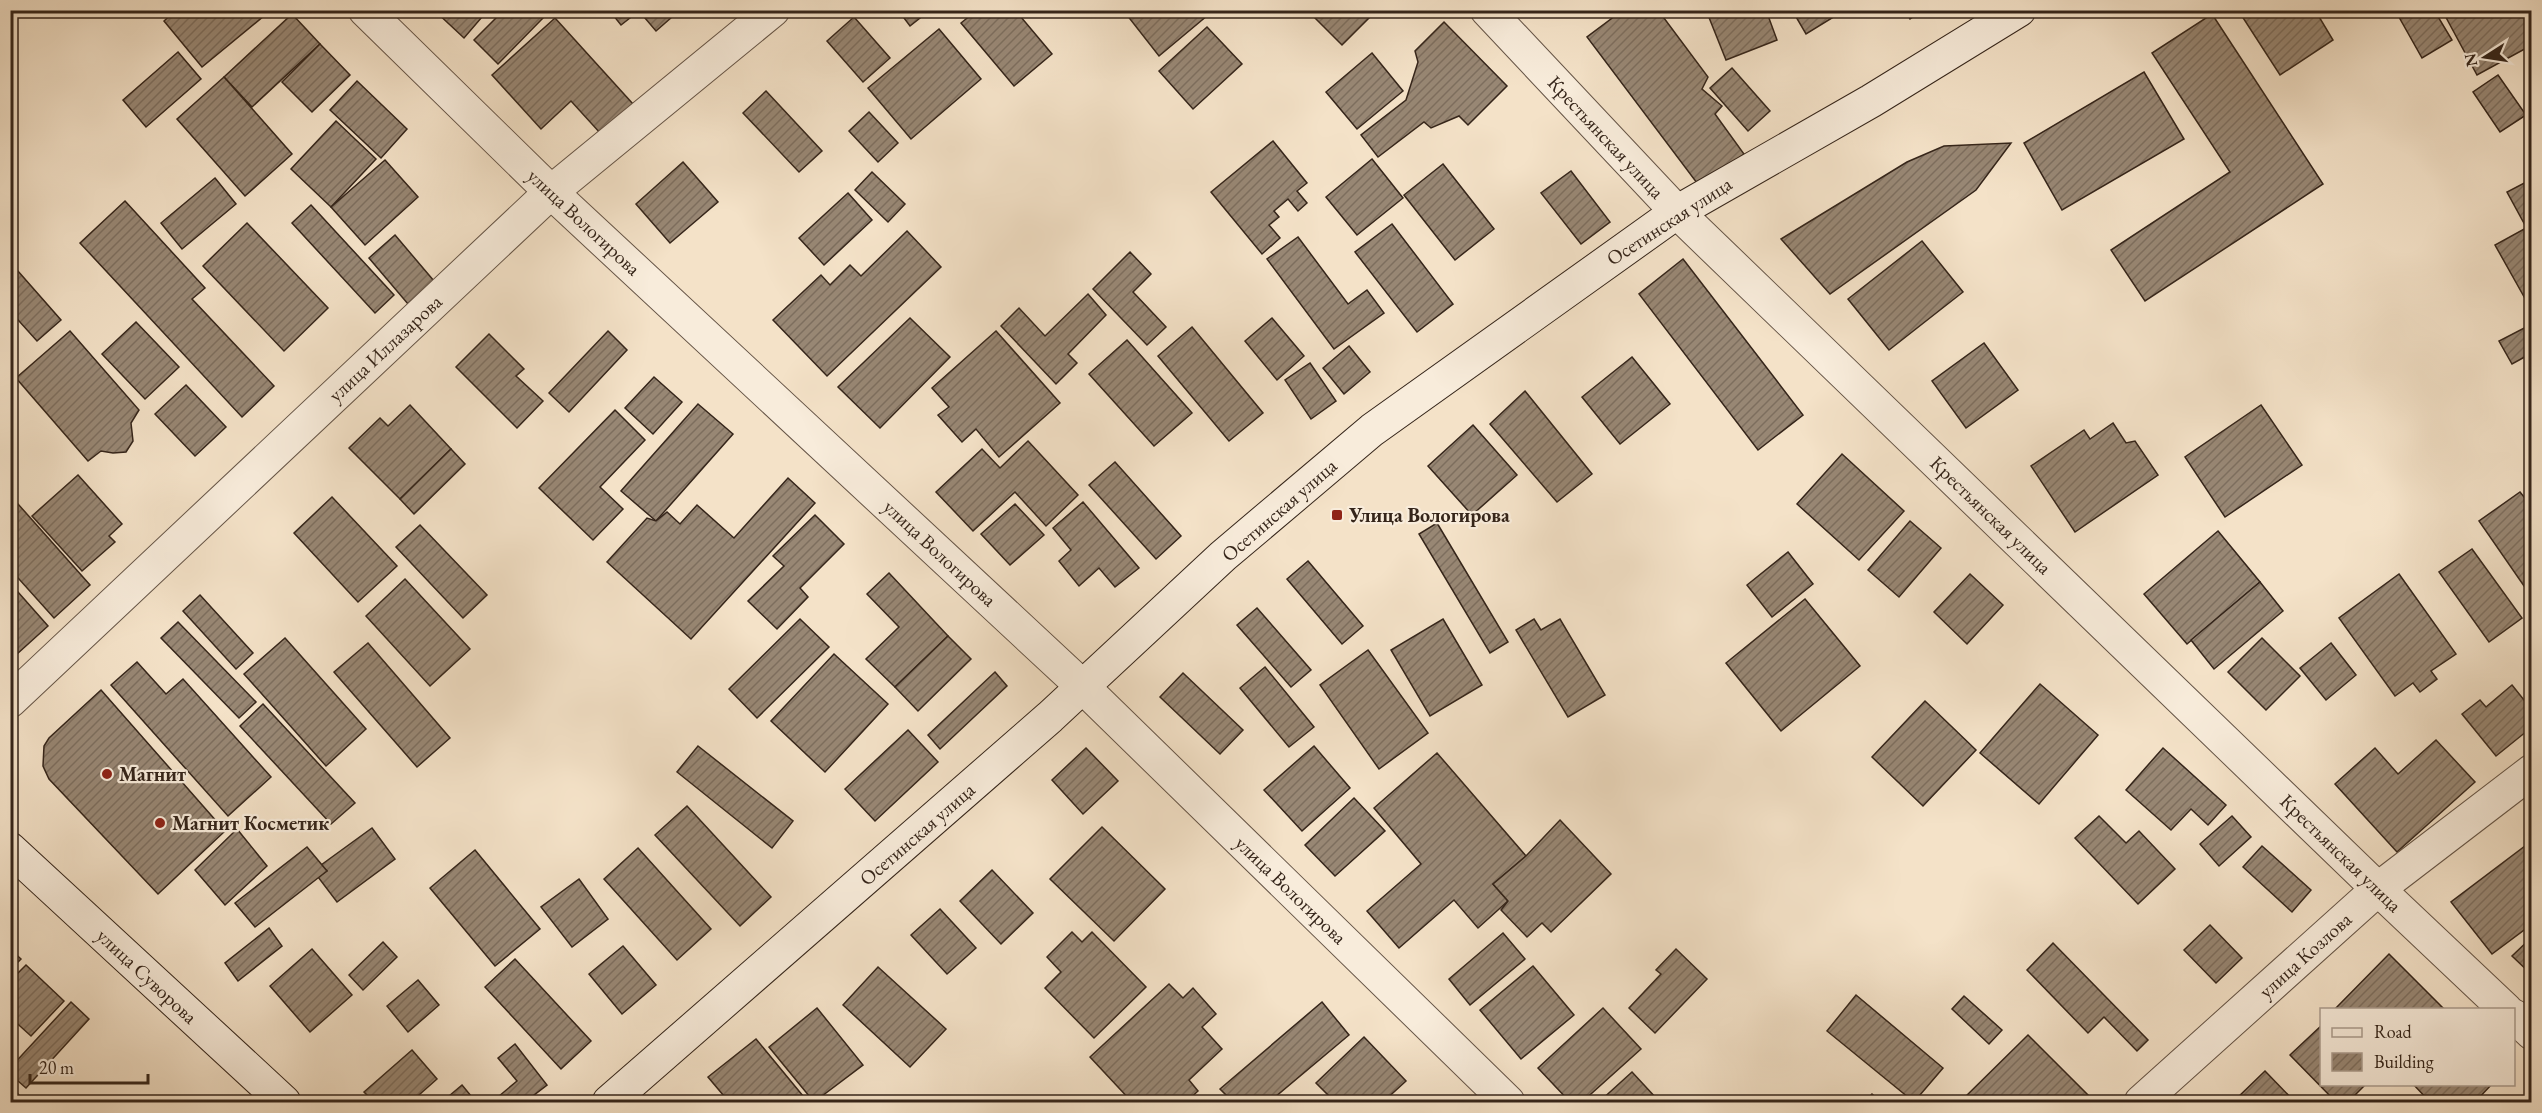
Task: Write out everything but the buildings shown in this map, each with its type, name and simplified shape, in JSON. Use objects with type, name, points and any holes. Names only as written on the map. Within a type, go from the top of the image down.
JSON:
[{"type":"street","name":"улица Вологирова","points":[[365,10],[550,192],[1082,686],[1508,1102]]},
{"type":"street","name":"улица Иллазарова","points":[[10,701],[550,192],[773,10]]},
{"type":"street","name":"Крестьянская улица","points":[[1487,10],[1677,212],[2378,890],[2504,1008]]},
{"type":"street","name":"Осетинская улица","points":[[609,1102],[1050,717],[1223,556],[1372,430],[1677,212],[1871,101],[2019,10]]},
{"type":"street","name":"улица Козлова","points":[[2140,1102],[2378,890],[2532,771]]},
{"type":"street","name":"улица Суворова","points":[[10,849],[284,1102]]},
{"type":"street","points":[[2515,1017],[2532,1033]]},
{"type":"place","name":"Улица Вологирова","points":[[1337,515]]},
{"type":"place","name":"Магнит","points":[[107,774]]},
{"type":"place","name":"Магнит Косметик","points":[[160,823]]}]
